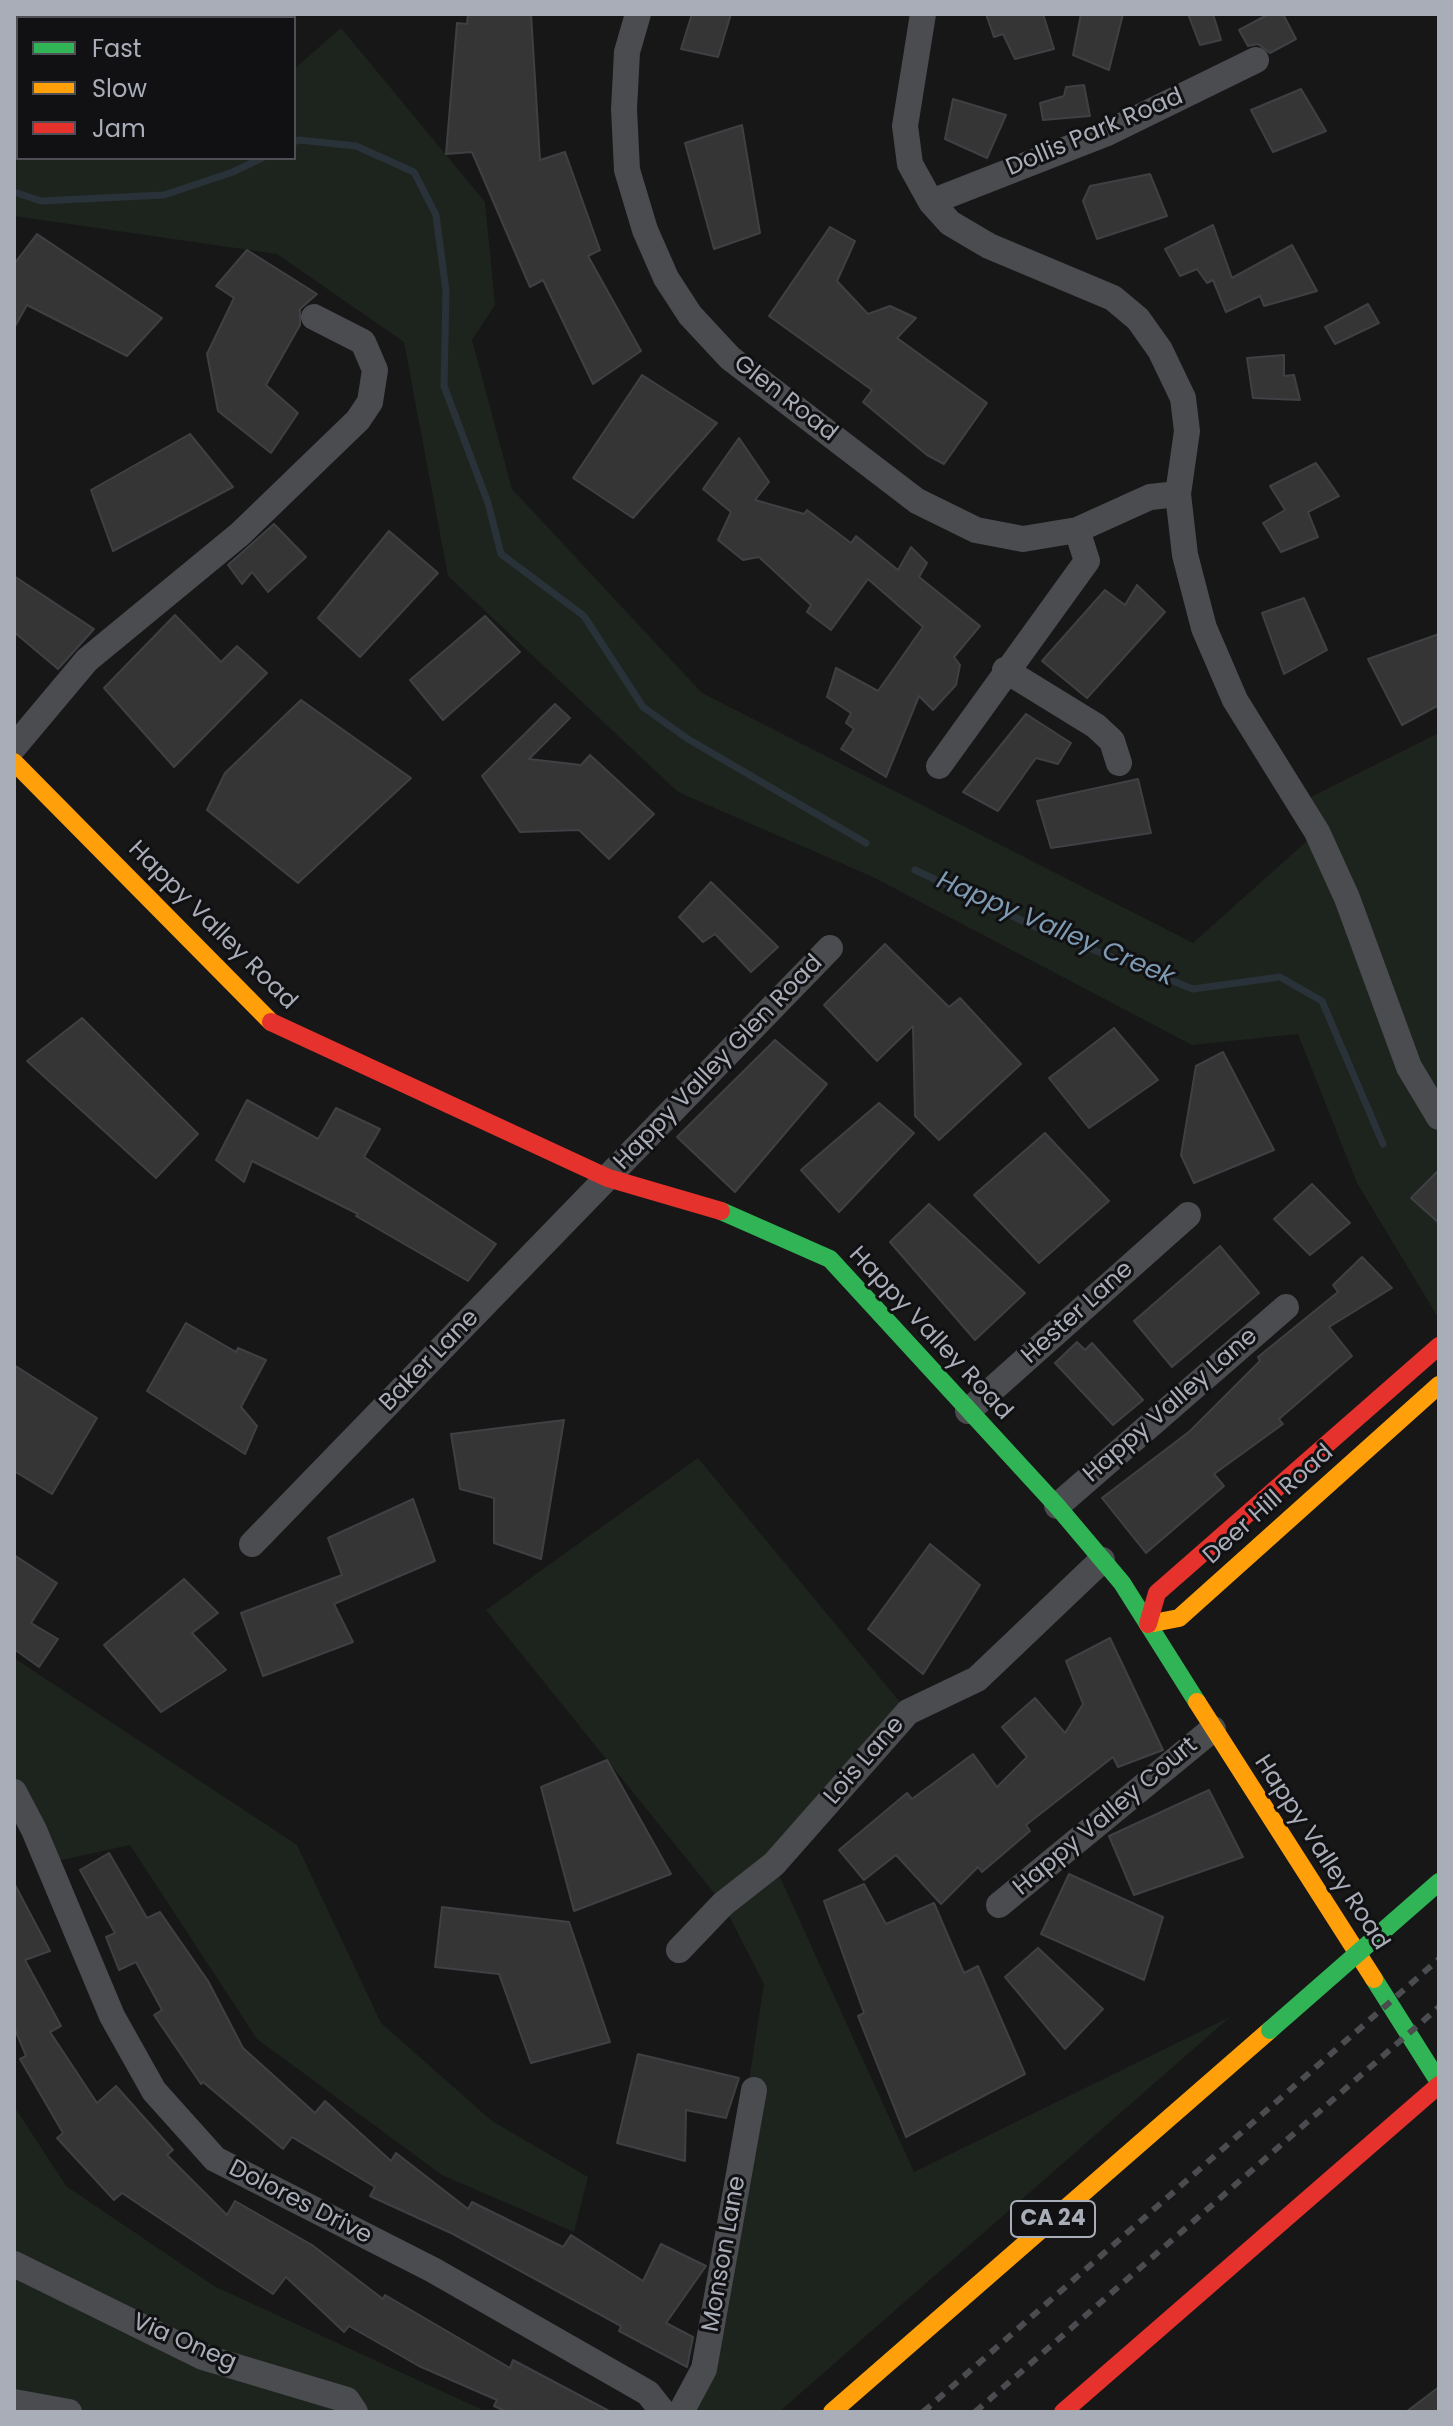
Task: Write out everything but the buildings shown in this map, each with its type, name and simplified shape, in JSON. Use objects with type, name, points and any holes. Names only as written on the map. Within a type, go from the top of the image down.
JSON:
[{"type":"main road","name":"Happy Valley Road","points":[[14,762],[276,1027],[608,1178],[717,1209],[830,1259],[1057,1506],[1102,1560],[1148,1624],[1439,2083]]},
{"type":"main road","name":"Deer Hill Road","points":[[1439,1346],[1157,1593],[1148,1624],[1179,1618],[1439,1385]]},
{"type":"main road","name":"CA 24","points":[[834,2410],[1439,1882]]},
{"type":"main road","points":[[1063,2412],[1439,2083]]},
{"type":"street","name":"Glen Road","points":[[638,14],[627,52],[624,109],[627,170],[650,242],[666,278],[690,315],[730,358],[917,501],[976,530],[1023,539],[1077,530],[1150,497],[1178,494]]},
{"type":"street","points":[[923,14],[905,126],[910,164],[931,202],[950,223],[989,246],[1113,298],[1138,319],[1160,350],[1183,398],[1187,431],[1178,494],[1185,555],[1204,628],[1235,700],[1317,832],[1347,898],[1409,1067],[1439,1117]]},
{"type":"street","name":"Dollis Park Road","points":[[931,202],[1105,134],[1256,60]]},
{"type":"street","points":[[14,747],[87,660],[240,534],[358,420],[370,402],[375,370],[363,342],[314,317]]},
{"type":"street","points":[[939,766],[1005,670],[1087,561],[1077,530]]},
{"type":"street","points":[[1005,670],[1096,726],[1112,741],[1119,763]]},
{"type":"street","name":"Happy Valley Glen Road","points":[[608,1178],[830,948]]},
{"type":"street","name":"Baker Lane","points":[[252,1544],[608,1178]]},
{"type":"street","name":"Hester Lane","points":[[968,1411],[1188,1215]]},
{"type":"street","name":"Happy Valley Lane","points":[[1057,1506],[1286,1307]]},
{"type":"street","name":"Lois Lane","points":[[679,1950],[723,1904],[774,1864],[908,1712],[977,1679],[1102,1560]]},
{"type":"street","name":"Happy Valley Court","points":[[999,1905],[1213,1729]]},
{"type":"street","name":"Dolores Drive","points":[[14,1792],[34,1830],[112,2016],[154,2091],[215,2159],[433,2270],[648,2393],[663,2412]]},
{"type":"street","name":"Monson Lane","points":[[681,2412],[704,2369],[754,2090]]},
{"type":"street","name":"Via Oneg","points":[[14,2264],[203,2357],[347,2400],[355,2412]]},
{"type":"street","points":[[14,2402],[69,2412]]},
{"type":"shaded area","points":[[341,28],[485,202],[495,305],[472,340],[512,489],[702,693],[1193,943],[1317,832],[1299,803],[1439,733],[1439,1319],[1357,1183],[1298,1034],[1192,1045],[873,877],[678,792],[448,576],[404,342],[277,254],[14,216],[14,124],[16,160],[296,160],[296,67]]},
{"type":"shaded area","points":[[698,1458],[908,1712],[774,1864],[914,2172],[1230,2017],[779,2412],[675,2412],[704,2369],[764,1984],[723,1904],[486,1610]]},
{"type":"shaded area","points":[[14,1658],[297,1845],[381,2023],[492,2121],[588,2177],[574,2232],[442,2175],[257,2039],[130,1845],[48,1863],[14,1792]]},
{"type":"shaded area","points":[[14,2106],[66,2186],[214,2286],[487,2412],[69,2412],[14,2401]]},
{"type":"waterway","name":"Happy Valley Creek","points":[[296,141],[356,146],[414,172],[436,215],[446,291],[444,386],[488,503],[501,554],[584,616],[643,707],[688,739],[866,843]]},
{"type":"waterway","name":"Happy Valley Creek","points":[[14,192],[41,201],[164,195],[233,172],[258,160]]},
{"type":"waterway","name":"Happy Valley Creek","points":[[915,870],[1038,928],[1193,989],[1280,977],[1322,1001],[1383,1144]]},
{"type":"railway","points":[[923,2412],[1439,1959]]},
{"type":"railway","points":[[975,2412],[1439,2007]]},
{"type":"traffic: fast","points":[[721,1211],[830,1259],[1057,1506],[1122,1583],[1197,1702]]},
{"type":"traffic: fast","points":[[1270,2030],[1439,1882]]},
{"type":"traffic: fast","points":[[1374,1979],[1439,2082]]},
{"type":"traffic: slow","points":[[14,762],[271,1022]]},
{"type":"traffic: slow","points":[[1148,1624],[1179,1618],[1439,1385]]},
{"type":"traffic: slow","points":[[1197,1702],[1374,1979]]},
{"type":"traffic: slow","points":[[832,2412],[1270,2030]]},
{"type":"traffic: jam","points":[[271,1022],[608,1178],[721,1211]]},
{"type":"traffic: jam","points":[[1148,1624],[1157,1593],[1439,1346]]},
{"type":"traffic: jam","points":[[1063,2412],[1439,2085]]}]
